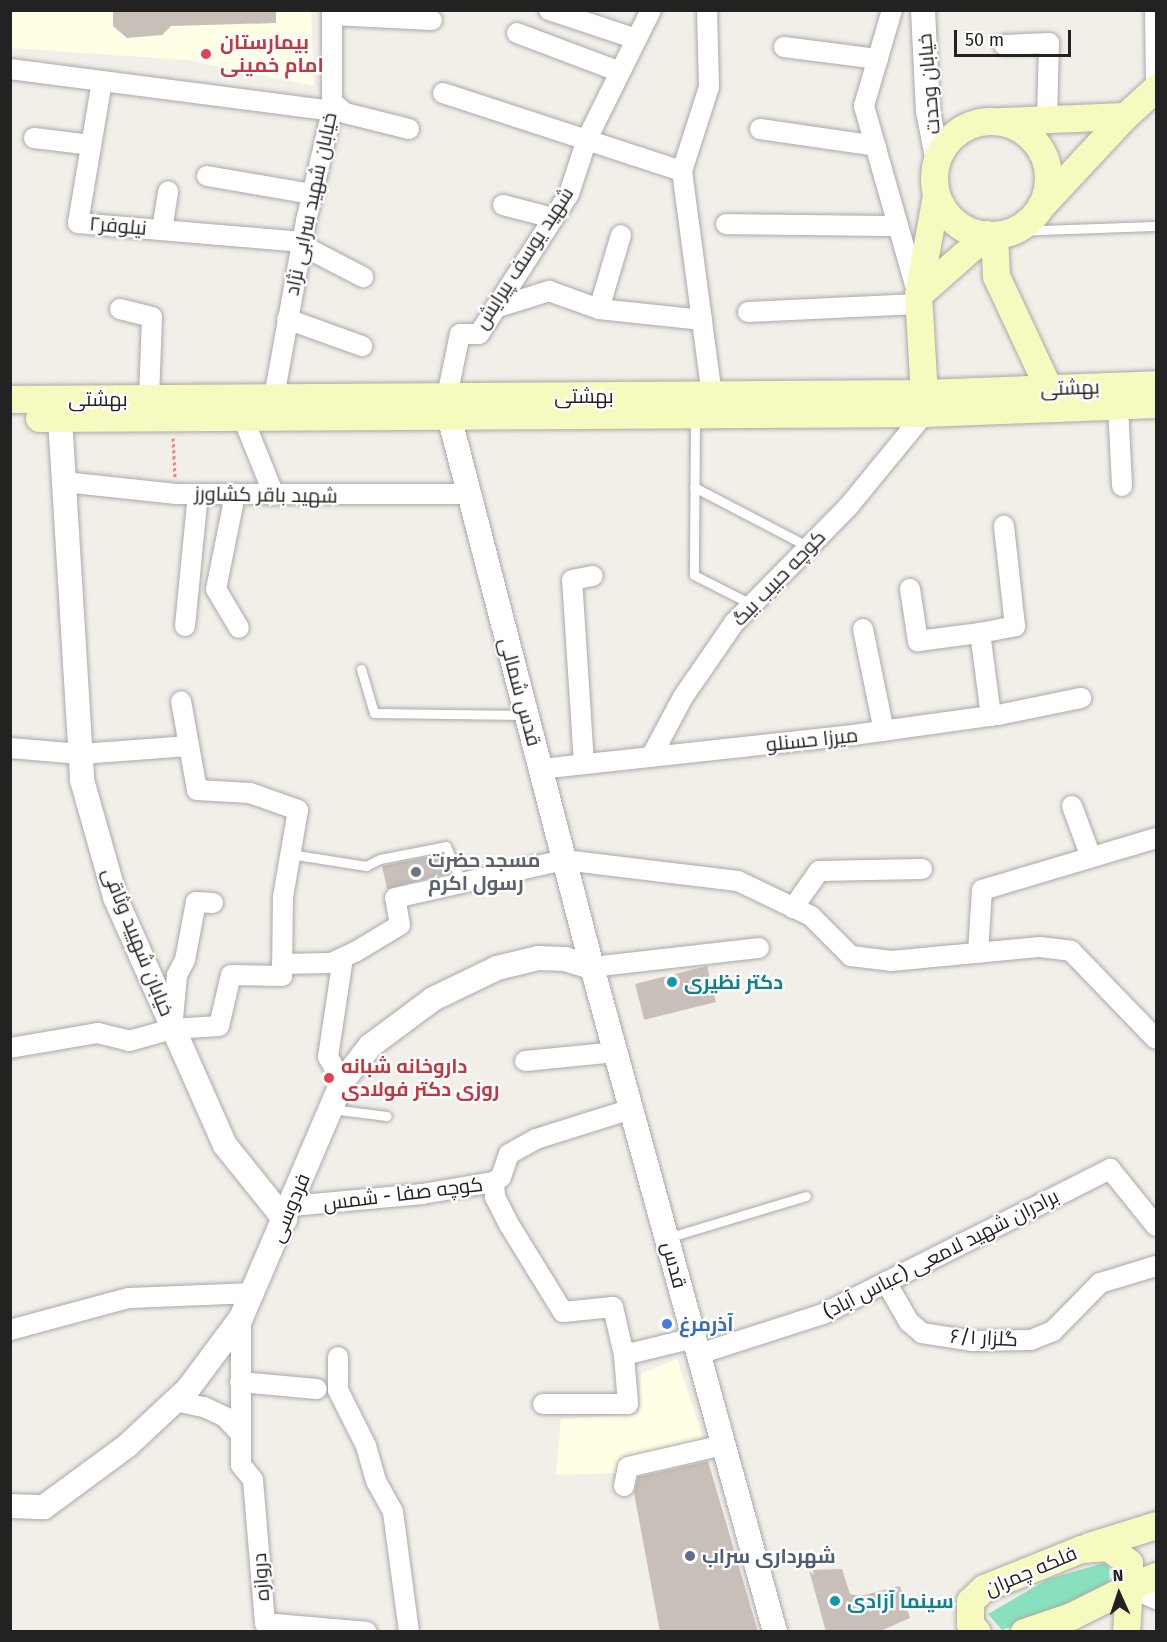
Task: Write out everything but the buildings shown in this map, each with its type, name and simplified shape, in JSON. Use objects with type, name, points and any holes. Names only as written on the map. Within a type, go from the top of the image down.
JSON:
[{"type":"main road","points":[[918,299],[998,234],[1029,221],[1125,116],[1156,88]]},
{"type":"main road","points":[[925,403],[918,299],[936,195],[933,176],[937,158],[947,141],[961,129],[979,122],[1125,116]]},
{"type":"main road","points":[[997,121],[1016,126],[1031,137],[1042,152],[1048,170],[1047,189],[1041,207]]},
{"type":"main road","points":[[936,195],[958,225],[998,234]]},
{"type":"main road","points":[[998,234],[996,276],[1049,400]]},
{"type":"main road","name":"بهشتی","points":[[1049,400],[1156,384]]},
{"type":"main road","name":"بهشتی","points":[[10,399],[274,397],[448,406]]},
{"type":"main road","name":"بهشتی","points":[[10,418],[243,418],[448,406],[1049,400],[1118,406],[1156,404]]},
{"type":"main road","points":[[1080,1549],[1156,1525]]},
{"type":"main road","name":"فلکه چمران","points":[[966,1629],[970,1601],[984,1588],[1080,1549],[1108,1547],[1129,1563],[1126,1632]]},
{"type":"main road","points":[[1024,1632],[1071,1616],[1156,1576]]},
{"type":"street","points":[[549,10],[636,39]]},
{"type":"street","name":"شهید یوسف پیرایش","points":[[448,406],[460,334],[479,334],[569,194],[587,139],[651,10]]},
{"type":"street","points":[[703,405],[702,320],[682,171],[709,87],[707,10]]},
{"type":"street","points":[[748,312],[918,299],[864,106],[892,10]]},
{"type":"street","name":"خیابان وحدت","points":[[923,10],[928,111],[937,158]]},
{"type":"street","points":[[1155,10],[1156,79]]},
{"type":"street","points":[[332,13],[432,20]]},
{"type":"street","name":"خیابان شهید سرابی نژاد","points":[[274,397],[302,243],[332,107],[332,13]]},
{"type":"street","points":[[517,33],[620,72]]},
{"type":"street","points":[[1004,45],[1049,44],[1047,120]]},
{"type":"street","points":[[784,47],[878,59]]},
{"type":"street","points":[[10,69],[332,107],[409,129]]},
{"type":"street","name":"نیلوفر۲","points":[[102,81],[78,223],[302,243]]},
{"type":"street","points":[[443,93],[682,171]]},
{"type":"street","points":[[760,129],[876,146]]},
{"type":"street","points":[[34,138],[91,145]]},
{"type":"street","points":[[207,176],[312,194]]},
{"type":"street","points":[[162,230],[168,190]]},
{"type":"street","points":[[503,205],[553,218]]},
{"type":"street","points":[[726,224],[898,226]]},
{"type":"street","points":[[599,309],[621,235]]},
{"type":"street","points":[[302,243],[363,277]]},
{"type":"street","points":[[495,308],[549,291],[599,309],[702,320]]},
{"type":"street","points":[[120,309],[153,317],[149,398]]},
{"type":"street","points":[[287,319],[362,346]]},
{"type":"street","name":"کوچه حبیب بیگ","points":[[651,757],[683,697],[751,604],[848,507],[925,403]]},
{"type":"street","name":"قدس شمالی","points":[[448,406],[592,967]]},
{"type":"street","points":[[1118,406],[1122,486]]},
{"type":"street","name":"خیابان شهیید وثاقی","points":[[60,418],[82,780],[115,897],[225,1145],[288,1213]]},
{"type":"street","points":[[243,418],[274,495]]},
{"type":"street","name":"شهید باقر کشاورز","points":[[64,482],[176,494],[469,494]]},
{"type":"street","points":[[185,626],[198,494]]},
{"type":"street","points":[[235,495],[216,590],[239,628]]},
{"type":"street","points":[[910,589],[918,641],[1015,626],[1004,526]]},
{"type":"street","points":[[584,764],[572,580],[593,576]]},
{"type":"street","points":[[863,629],[884,731]]},
{"type":"street","points":[[980,633],[991,716]]},
{"type":"street","name":"میرزا حسنلو","points":[[540,769],[884,731],[991,716],[1081,698]]},
{"type":"street","points":[[10,1048],[98,1033],[129,1041],[172,1029],[219,1026],[231,975],[282,976],[283,897],[298,810],[250,793],[197,790],[182,701]]},
{"type":"street","points":[[10,748],[81,754],[189,746]]},
{"type":"street","points":[[1072,806],[1091,857]]},
{"type":"street","points":[[978,953],[982,890],[1156,838]]},
{"type":"street","points":[[282,964],[332,963],[400,925],[395,898],[564,860],[738,881],[811,916],[851,956],[891,961],[1040,947],[1071,951],[1156,1039]]},
{"type":"street","points":[[793,908],[819,871],[921,869]]},
{"type":"street","points":[[172,1029],[177,975],[185,960],[196,902],[213,903]]},
{"type":"street","points":[[592,967],[759,948]]},
{"type":"street","points":[[342,1082],[328,1057],[343,958]]},
{"type":"street","name":"فردوسی","points":[[10,1506],[44,1507],[128,1445],[175,1401],[241,1318],[254,1293],[342,1082],[370,1046],[408,1016],[467,980],[538,958],[565,959],[592,967]]},
{"type":"street","name":"قدس","points":[[592,967],[775,1632]]},
{"type":"street","points":[[525,1061],[616,1052]]},
{"type":"street","name":"کوچه صفا - شمس","points":[[288,1213],[494,1182],[501,1177],[509,1154],[536,1139],[631,1109]]},
{"type":"street","name":"برادران شهید لامعی (عباس آباد)","points":[[624,1355],[697,1346],[823,1314],[1110,1169],[1156,1226]]},
{"type":"street","points":[[494,1182],[495,1197],[510,1227],[563,1312],[612,1307],[624,1355],[628,1404],[543,1404]]},
{"type":"street","name":"گلزار ۶/۱","points":[[886,1282],[909,1322],[922,1333],[973,1341],[1031,1340],[1053,1331],[1100,1283],[1156,1266]]},
{"type":"street","points":[[10,1330],[129,1298],[254,1293]]},
{"type":"street","name":"دروازه","points":[[241,1318],[242,1465],[253,1480],[265,1623],[367,1632]]},
{"type":"street","points":[[338,1358],[338,1390],[366,1446],[376,1481],[393,1512],[409,1632]]},
{"type":"street","points":[[240,1382],[317,1389]]},
{"type":"street","points":[[175,1401],[204,1407],[225,1417],[240,1432]]},
{"type":"street","points":[[624,1486],[628,1467],[724,1445]]},
{"type":"street","points":[[1129,1587],[1156,1599]]},
{"type":"lane","points":[[998,234],[1156,226]]},
{"type":"lane","points":[[703,405],[694,487],[694,575],[751,604]]},
{"type":"lane","points":[[694,487],[807,546]]},
{"type":"lane","points":[[361,669],[374,713],[526,715]]},
{"type":"lane","points":[[290,854],[366,866],[380,859],[446,846],[460,882]]},
{"type":"lane","points":[[331,1110],[387,1116]]},
{"type":"lane","points":[[667,1238],[806,1196]]},
{"type":"path","points":[[171,418],[176,494]]},
{"type":"shaded area","name":"بیمارستان امام خمینی","points":[[10,11],[311,11],[314,86],[187,60],[11,48]]},
{"type":"shaded area","points":[[677,1359],[706,1447],[618,1473],[556,1475],[561,1419],[639,1414],[641,1374]]},
{"type":"green space","points":[[1104,1563],[1109,1567],[1110,1587],[1066,1607],[1002,1630],[988,1614],[1048,1579]]},
{"type":"place","name":"بیمارستان امام خمینی","points":[[206,54]]},
{"type":"place","name":"مسجد حضرت رسول اکرم","points":[[416,872]]},
{"type":"place","name":"دکتر نظیری","points":[[672,982]]},
{"type":"place","name":"داروخانه شبانه روزی دکتر فولادی","points":[[329,1078]]},
{"type":"place","name":"آذرمرغ","points":[[667,1324]]},
{"type":"place","name":"شهرداری سراب","points":[[690,1556]]},
{"type":"place","name":"سینما آزادی","points":[[835,1601]]}]
